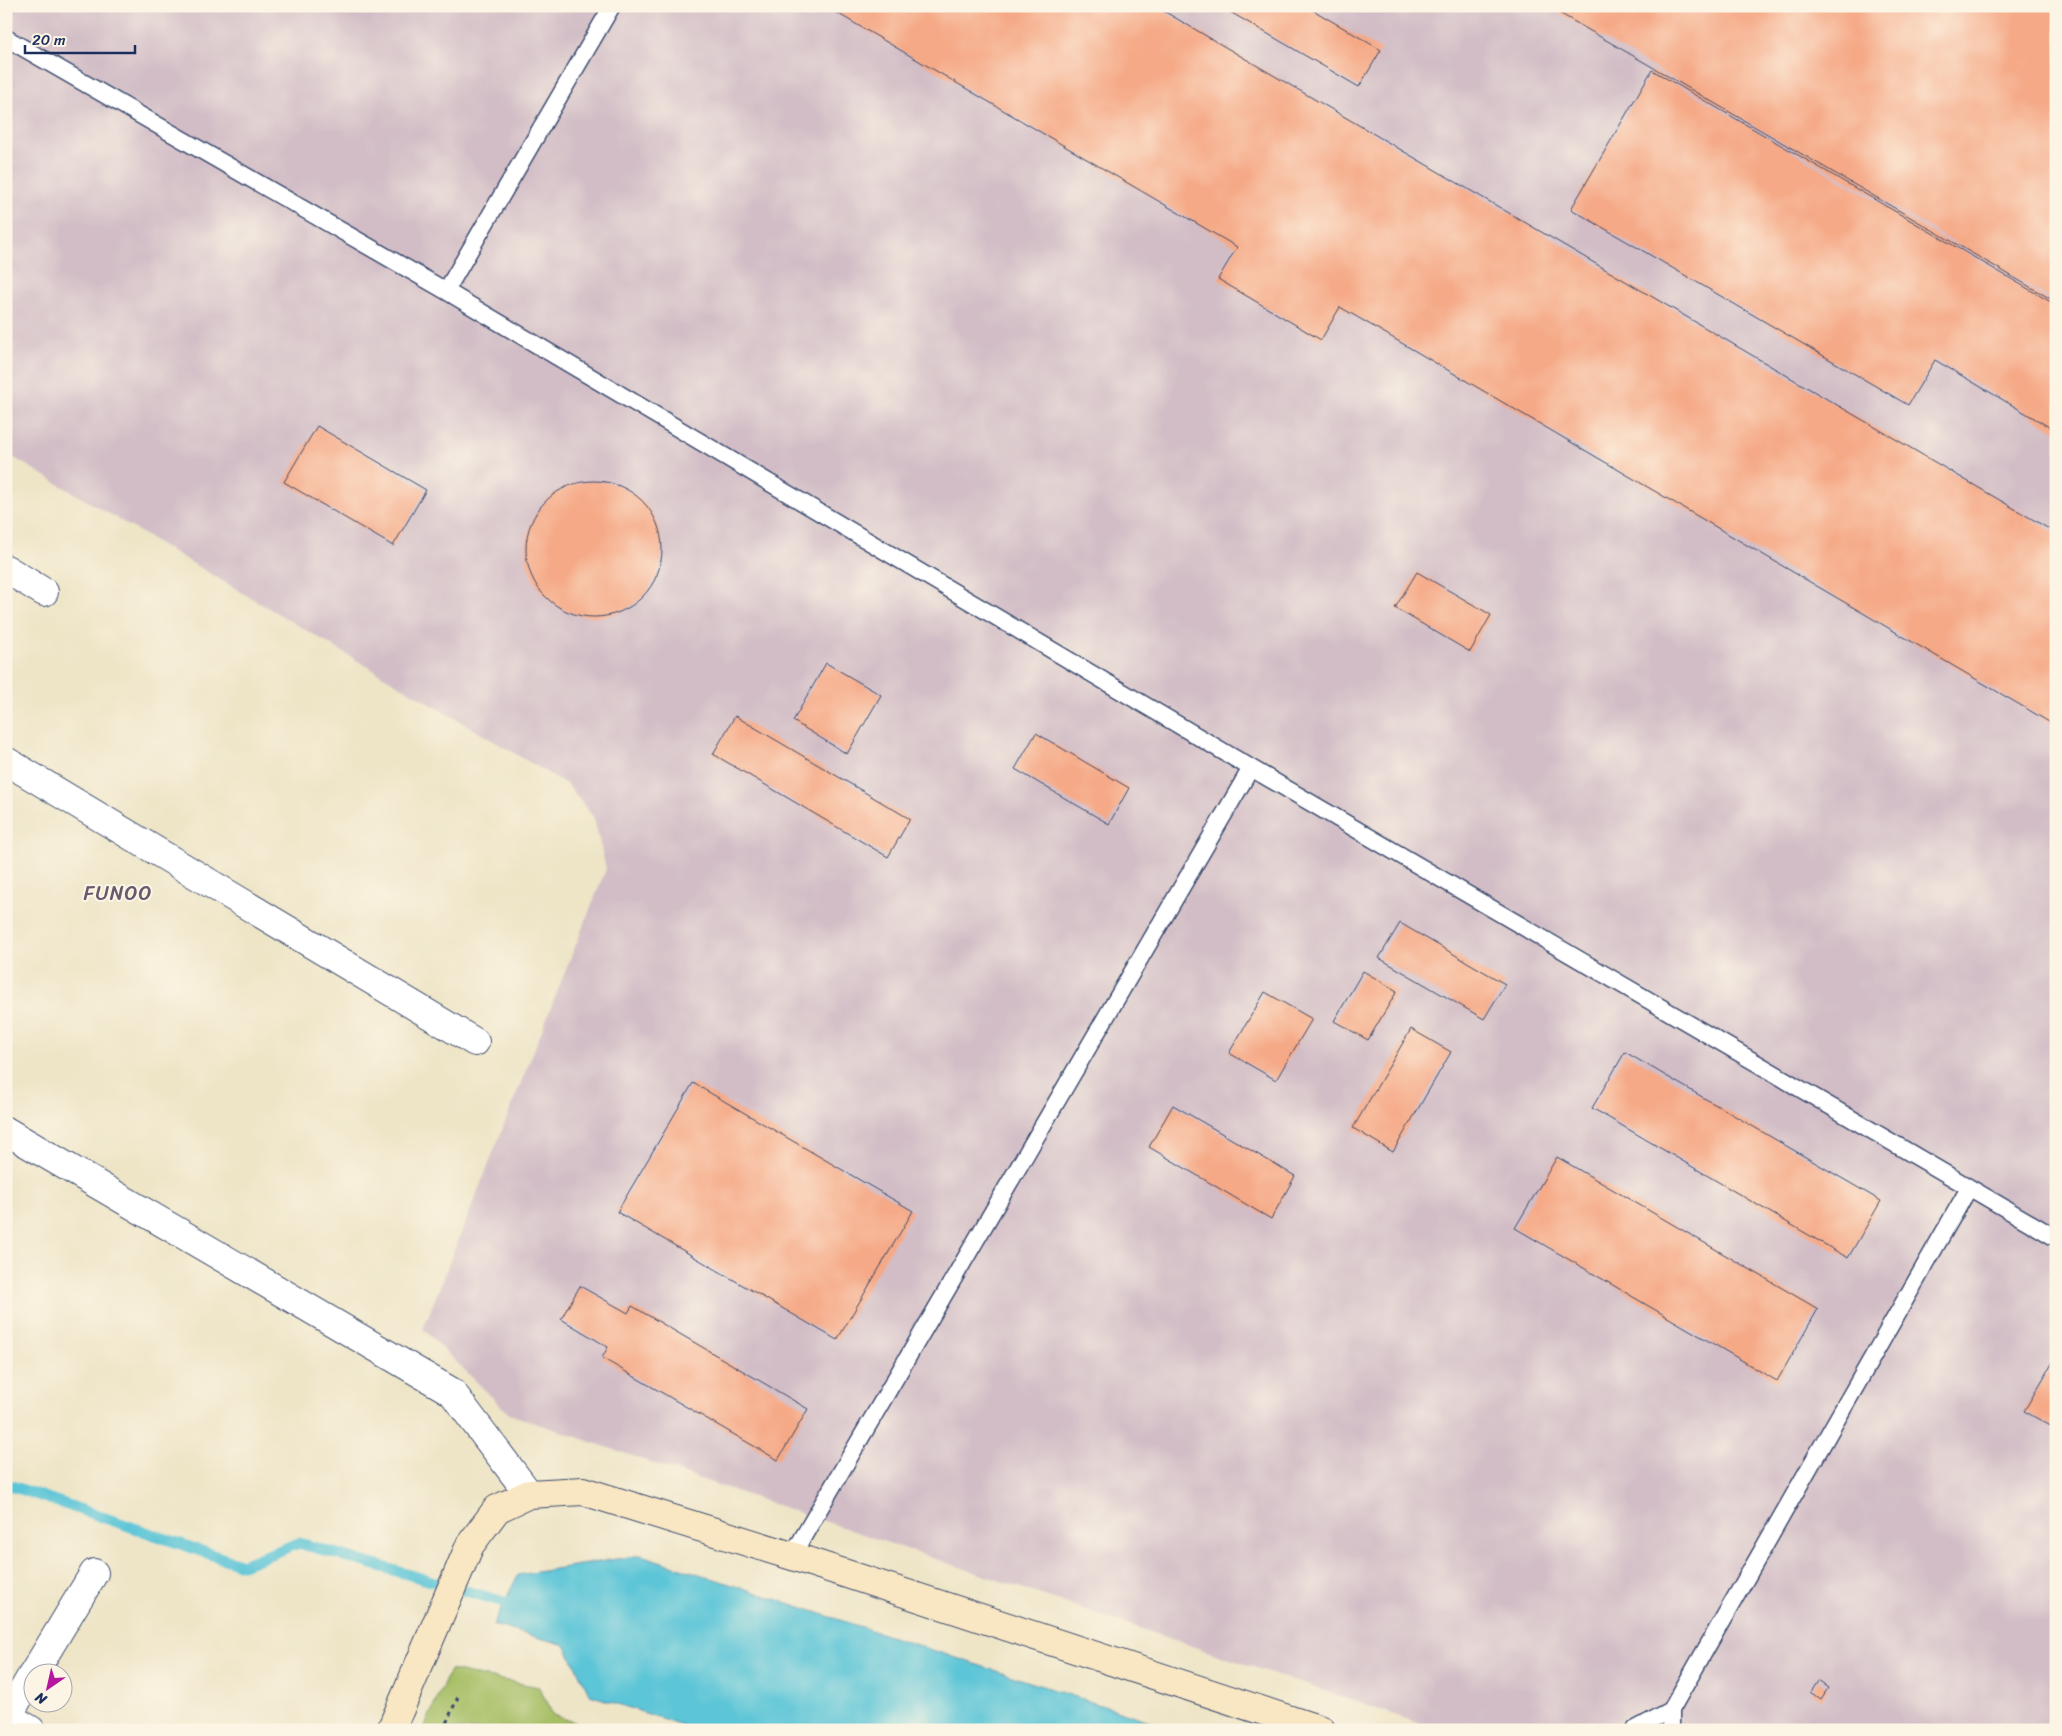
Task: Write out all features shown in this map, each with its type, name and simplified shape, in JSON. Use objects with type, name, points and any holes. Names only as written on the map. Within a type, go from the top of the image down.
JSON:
[{"type":"street","points":[[6,569],[44,592]]},
{"type":"street","points":[[6,762],[475,1042]]},
{"type":"street","points":[[6,1131],[452,1392],[529,1494]]},
{"type":"street","points":[[391,1730],[470,1545],[497,1509],[529,1494],[583,1491],[792,1556],[1321,1730]]},
{"type":"street","points":[[39,1664],[94,1574]]},
{"type":"street","points":[[22,1691],[7,1715],[31,1730]]},
{"type":"lane","points":[[446,291],[612,6]]},
{"type":"lane","points":[[6,38],[446,291],[1251,768],[2056,1238]]},
{"type":"lane","points":[[792,1556],[1251,768]]},
{"type":"lane","points":[[1634,1730],[1670,1710],[1970,1188]]},
{"type":"lane","points":[[1670,1710],[1671,1730]]},
{"type":"path","points":[[444,1730],[458,1697]]},
{"type":"shaded area","points":[[6,6],[2056,6],[2056,1730],[1439,1730],[509,1414],[423,1329],[606,869],[594,818],[568,785],[6,453]]},
{"type":"green space","points":[[450,1670],[539,1687],[553,1715],[599,1730],[423,1730]]},
{"type":"water","points":[[641,1555],[1177,1730],[697,1730],[590,1695],[565,1645],[493,1625],[518,1575]]},
{"type":"building","points":[[825,6],[1155,6],[2056,533],[2056,726],[1340,307],[1321,340],[1218,279],[1237,247]]},
{"type":"building","points":[[1220,6],[1306,6],[1381,50],[1359,87]]},
{"type":"building","points":[[1558,6],[2056,6],[2056,302],[1556,11]]},
{"type":"building","points":[[1652,70],[2056,305],[2056,431],[1935,360],[1908,405],[1571,209]]},
{"type":"building","points":[[317,426],[426,490],[393,546],[284,482]]},
{"type":"building","points":[[594,481],[620,486],[642,501],[657,523],[662,549],[657,575],[642,597],[620,612],[594,617],[568,612],[546,597],[531,575],[526,549],[531,523],[546,501],[568,486]]},
{"type":"building","points":[[1417,572],[1491,615],[1470,652],[1395,608]]},
{"type":"building","points":[[826,663],[881,695],[847,754],[793,721]]},
{"type":"building","points":[[735,716],[910,819],[888,857],[713,754]]},
{"type":"building","points":[[1036,733],[1129,788],[1109,824],[1015,769]]},
{"type":"building","points":[[1400,923],[1505,984],[1484,1019],[1379,958]]},
{"type":"building","points":[[1363,971],[1397,991],[1368,1040],[1334,1021]]},
{"type":"building","points":[[1265,992],[1312,1019],[1276,1080],[1229,1053]]},
{"type":"building","points":[[1411,1029],[1451,1052],[1393,1152],[1353,1128]]},
{"type":"building","points":[[1625,1052],[1881,1201],[1848,1258],[1592,1108]]},
{"type":"building","points":[[693,1083],[913,1211],[837,1340],[617,1212]]},
{"type":"building","points":[[1173,1105],[1295,1176],[1271,1219],[1149,1147]]},
{"type":"building","points":[[1557,1157],[1818,1309],[1777,1381],[1515,1228]]},
{"type":"building","points":[[580,1286],[628,1313],[632,1306],[808,1409],[778,1460],[602,1358],[608,1347],[561,1319]]},
{"type":"building","points":[[2056,1357],[2056,1429],[2024,1411]]},
{"type":"building","points":[[1818,1681],[1828,1688],[1821,1699],[1811,1692]]},
{"type":"waterway","points":[[6,1484],[242,1565],[299,1543],[518,1606]]},
{"type":"district","name":"FUNOO","points":[[118,893]]}]
